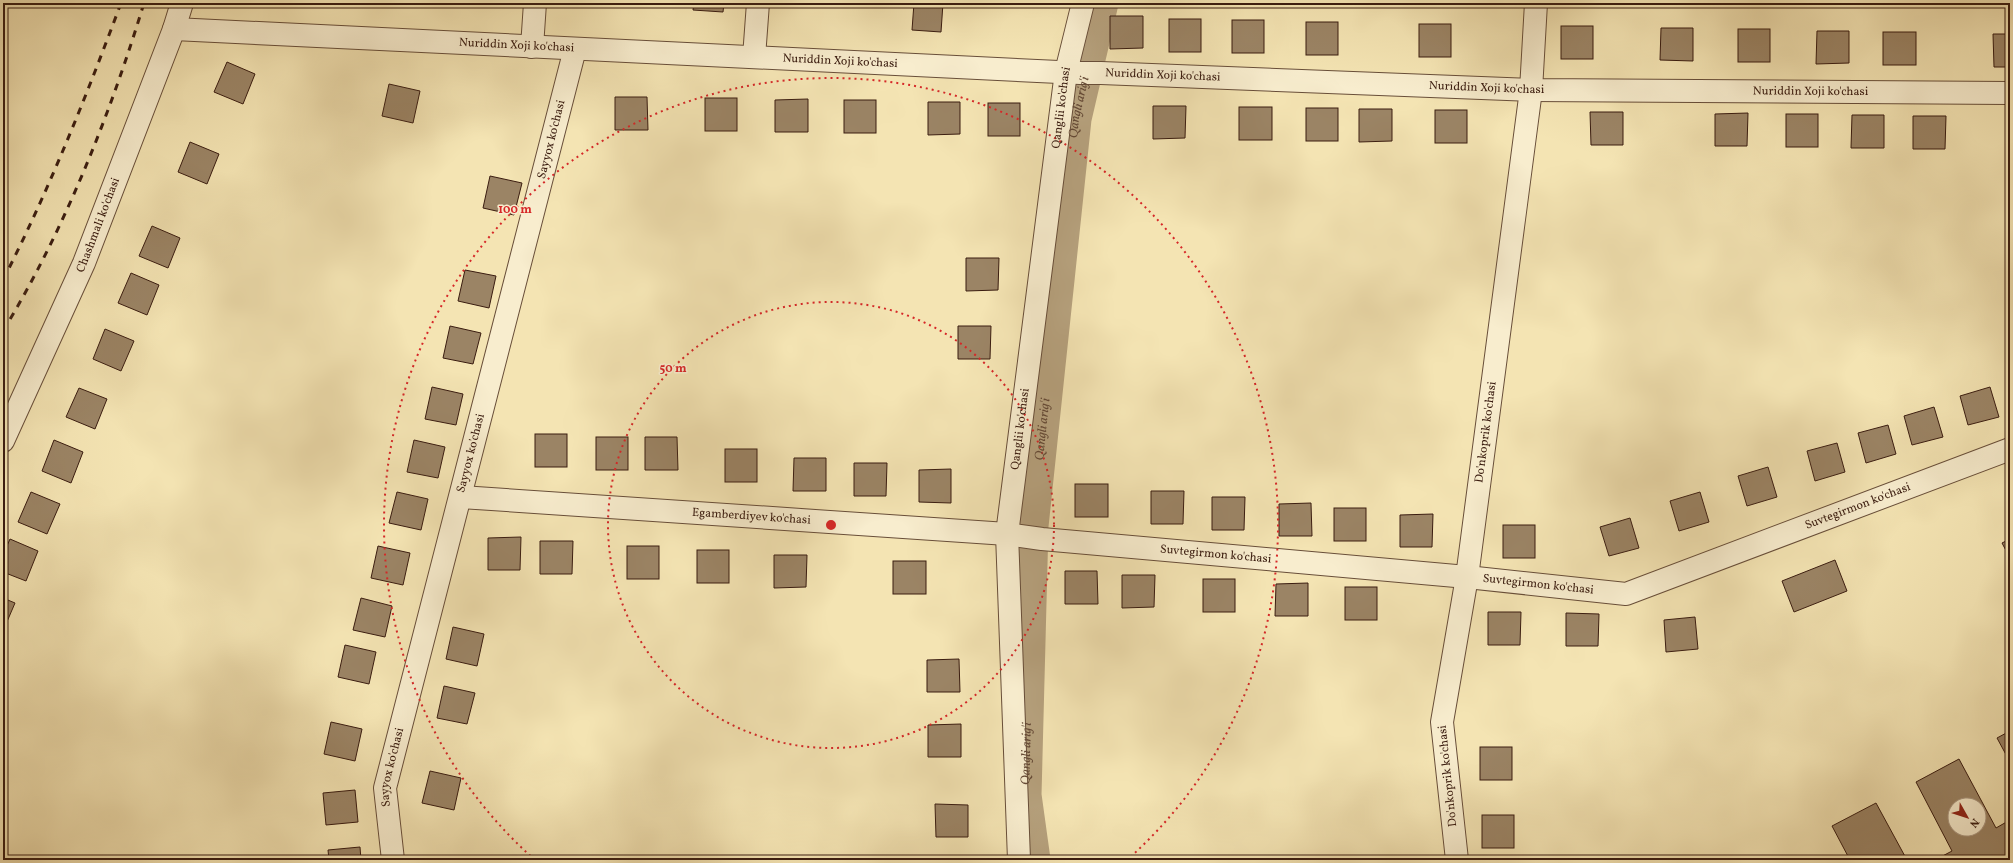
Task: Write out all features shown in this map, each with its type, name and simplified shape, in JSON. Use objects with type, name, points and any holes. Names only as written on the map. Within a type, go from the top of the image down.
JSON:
[{"type":"street","name":"Chashmali ko'chasi","points":[[3,441],[84,263],[174,29],[182,3]]},
{"type":"street","points":[[532,47],[535,3]]},
{"type":"street","points":[[754,57],[758,3]]},
{"type":"street","name":"Qanglii ko'chasi","points":[[1019,860],[1024,537],[1082,73],[1083,3]]},
{"type":"street","name":"Do'nkoprik ko'chasi","points":[[1457,860],[1442,722],[1467,577],[1531,90],[1536,3]]},
{"type":"street","name":"Nuriddin Xoji ko'chasi","points":[[174,29],[1082,73],[1531,90],[2010,93]]},
{"type":"street","name":"Sayyox ko'chasi","points":[[393,860],[385,788],[575,49]]},
{"type":"street","name":"Suvtegirmon ko'chasi","points":[[1024,537],[1467,577],[1626,594],[2010,449]]},
{"type":"street","name":"Egamberdiyev ko'chasi","points":[[461,497],[1024,537]]},
{"type":"building","points":[[694,3],[724,3],[723,12],[693,10]]},
{"type":"building","points":[[914,3],[943,3],[941,32],[912,30]]},
{"type":"building","points":[[1110,16],[1143,16],[1143,48],[1110,49]]},
{"type":"building","points":[[1169,19],[1201,19],[1201,52],[1169,52]]},
{"type":"building","points":[[1232,20],[1264,20],[1264,53],[1232,53]]},
{"type":"building","points":[[1306,22],[1338,22],[1338,55],[1306,55]]},
{"type":"building","points":[[1419,24],[1451,24],[1451,57],[1419,57]]},
{"type":"building","points":[[1561,26],[1593,26],[1593,59],[1561,59]]},
{"type":"building","points":[[1661,28],[1693,28],[1693,61],[1660,60]]},
{"type":"building","points":[[1738,29],[1770,29],[1770,62],[1738,62]]},
{"type":"building","points":[[1817,31],[1849,31],[1849,63],[1816,64]]},
{"type":"building","points":[[1883,32],[1916,32],[1916,65],[1883,65]]},
{"type":"building","points":[[1993,34],[2010,34],[2010,67],[1994,67]]},
{"type":"building","points":[[227,62],[255,74],[243,104],[214,92]]},
{"type":"building","points":[[389,84],[420,91],[413,123],[382,116]]},
{"type":"building","points":[[615,97],[647,97],[648,130],[615,130]]},
{"type":"building","points":[[705,98],[737,98],[737,131],[705,131]]},
{"type":"building","points":[[808,99],[808,132],[775,132],[775,100]]},
{"type":"building","points":[[844,100],[876,100],[876,133],[844,133]]},
{"type":"building","points":[[928,102],[960,102],[960,134],[928,135]]},
{"type":"building","points":[[988,103],[1020,103],[1020,136],[988,136]]},
{"type":"building","points":[[1153,106],[1186,106],[1185,138],[1153,139]]},
{"type":"building","points":[[1239,107],[1272,107],[1272,140],[1239,140]]},
{"type":"building","points":[[1306,108],[1338,108],[1338,141],[1306,141]]},
{"type":"building","points":[[1359,109],[1392,109],[1392,141],[1359,142]]},
{"type":"building","points":[[1435,110],[1467,110],[1467,143],[1435,143]]},
{"type":"building","points":[[1590,112],[1623,112],[1623,145],[1591,145]]},
{"type":"building","points":[[1748,113],[1747,146],[1715,146],[1715,114]]},
{"type":"building","points":[[1786,114],[1818,114],[1818,147],[1786,147]]},
{"type":"building","points":[[1852,115],[1884,115],[1884,148],[1851,148]]},
{"type":"building","points":[[1913,116],[1946,116],[1945,149],[1913,149]]},
{"type":"building","points":[[190,142],[219,154],[207,184],[178,172]]},
{"type":"building","points":[[490,176],[522,183],[514,215],[483,208]]},
{"type":"building","points":[[152,226],[180,238],[168,268],[139,256]]},
{"type":"building","points":[[966,258],[999,258],[998,290],[966,291]]},
{"type":"building","points":[[465,270],[496,276],[489,308],[458,301]]},
{"type":"building","points":[[131,273],[159,285],[147,315],[118,303]]},
{"type":"building","points":[[450,326],[481,333],[473,364],[443,358]]},
{"type":"building","points":[[958,326],[991,326],[990,359],[958,359]]},
{"type":"building","points":[[105,329],[134,341],[121,371],[93,359]]},
{"type":"building","points":[[432,387],[463,394],[456,425],[425,419]]},
{"type":"building","points":[[1990,387],[1999,417],[1968,425],[1960,396]]},
{"type":"building","points":[[79,388],[107,399],[95,429],[66,417]]},
{"type":"building","points":[[1934,407],[1943,437],[1912,445],[1904,416]]},
{"type":"building","points":[[1888,425],[1896,454],[1866,463],[1858,433]]},
{"type":"building","points":[[535,434],[567,434],[567,467],[535,467]]},
{"type":"building","points":[[596,437],[628,437],[628,470],[596,470]]},
{"type":"building","points":[[645,437],[677,437],[678,470],[645,470]]},
{"type":"building","points":[[54,440],[83,452],[71,483],[42,471]]},
{"type":"building","points":[[414,440],[445,447],[438,478],[407,472]]},
{"type":"building","points":[[1837,443],[1845,472],[1815,481],[1807,451]]},
{"type":"building","points":[[725,449],[757,449],[757,482],[725,482]]},
{"type":"building","points":[[794,458],[826,458],[826,491],[793,491]]},
{"type":"building","points":[[854,463],[887,463],[886,496],[854,496]]},
{"type":"building","points":[[1768,467],[1777,497],[1747,506],[1738,476]]},
{"type":"building","points":[[951,469],[951,503],[919,502],[919,470]]},
{"type":"building","points":[[1075,484],[1108,484],[1108,517],[1075,517]]},
{"type":"building","points":[[1151,491],[1184,491],[1183,524],[1151,524]]},
{"type":"building","points":[[31,492],[60,504],[47,534],[18,522]]},
{"type":"building","points":[[397,492],[428,499],[421,530],[389,523]]},
{"type":"building","points":[[1700,492],[1709,522],[1679,531],[1670,501]]},
{"type":"building","points":[[1212,497],[1245,497],[1244,530],[1212,530]]},
{"type":"building","points":[[1311,503],[1312,536],[1279,536],[1279,504]]},
{"type":"building","points":[[1334,508],[1366,508],[1366,541],[1334,541]]},
{"type":"building","points":[[1433,514],[1432,547],[1400,547],[1400,515]]},
{"type":"building","points":[[1630,518],[1639,548],[1609,556],[1600,527]]},
{"type":"building","points":[[1503,525],[1535,525],[1535,558],[1503,558]]},
{"type":"building","points":[[521,537],[520,570],[488,570],[488,538]]},
{"type":"building","points":[[10,539],[38,551],[26,581],[3,572],[3,555]]},
{"type":"building","points":[[2010,539],[2010,558],[2002,543]]},
{"type":"building","points":[[540,541],[573,541],[572,574],[540,574]]},
{"type":"building","points":[[378,546],[410,553],[403,585],[371,578]]},
{"type":"building","points":[[627,546],[659,546],[659,579],[627,579]]},
{"type":"building","points":[[697,550],[729,550],[729,583],[697,583]]},
{"type":"building","points":[[774,555],[807,555],[806,587],[774,588]]},
{"type":"building","points":[[1835,560],[1847,591],[1794,612],[1782,581]]},
{"type":"building","points":[[893,561],[926,561],[926,594],[893,594]]},
{"type":"building","points":[[1065,571],[1097,571],[1098,604],[1065,604]]},
{"type":"building","points":[[1122,575],[1155,575],[1154,607],[1122,608]]},
{"type":"building","points":[[1203,579],[1235,579],[1235,612],[1203,612]]},
{"type":"building","points":[[1308,583],[1308,616],[1275,616],[1276,584]]},
{"type":"building","points":[[1345,587],[1377,587],[1377,620],[1345,620]]},
{"type":"building","points":[[3,598],[15,603],[3,631]]},
{"type":"building","points":[[361,598],[392,606],[385,637],[353,630]]},
{"type":"building","points":[[1488,612],[1521,612],[1520,645],[1488,645]]},
{"type":"building","points":[[1566,613],[1599,614],[1598,646],[1566,646]]},
{"type":"building","points":[[1695,617],[1698,649],[1666,652],[1664,620]]},
{"type":"building","points":[[453,627],[484,634],[477,666],[446,659]]},
{"type":"building","points":[[345,645],[376,652],[369,684],[338,677]]},
{"type":"building","points":[[959,659],[960,692],[927,692],[927,660]]},
{"type":"building","points":[[444,686],[475,693],[467,724],[437,718]]},
{"type":"building","points":[[331,722],[362,729],[355,761],[324,754]]},
{"type":"building","points":[[961,724],[961,757],[928,757],[928,725]]},
{"type":"building","points":[[2010,731],[2010,762],[1997,738]]},
{"type":"building","points":[[1480,747],[1512,747],[1512,780],[1480,780]]},
{"type":"building","points":[[1959,759],[1979,797],[1947,797],[1947,837],[1987,837],[1987,811],[1996,828],[2010,820],[2010,860],[1935,860],[1952,851],[1916,782]]},
{"type":"building","points":[[430,771],[461,778],[454,810],[422,803]]},
{"type":"building","points":[[355,790],[358,822],[326,825],[323,793]]},
{"type":"building","points":[[1876,803],[1907,860],[1850,860],[1832,826]]},
{"type":"building","points":[[935,804],[968,805],[968,837],[936,837]]},
{"type":"building","points":[[1482,815],[1514,815],[1514,848],[1482,848]]},
{"type":"building","points":[[360,847],[361,860],[329,860],[328,850]]},
{"type":"building","points":[[453,857],[454,860],[422,860]]},
{"type":"waterway","name":"Qangli arig'i","points":[[1035,860],[1026,795],[1033,526],[1076,119],[1103,3]]},
{"type":"railway","points":[[3,280],[36,212],[66,143],[121,3]]},
{"type":"railway","points":[[3,331],[46,253],[84,172],[101,130],[144,3]]}]
